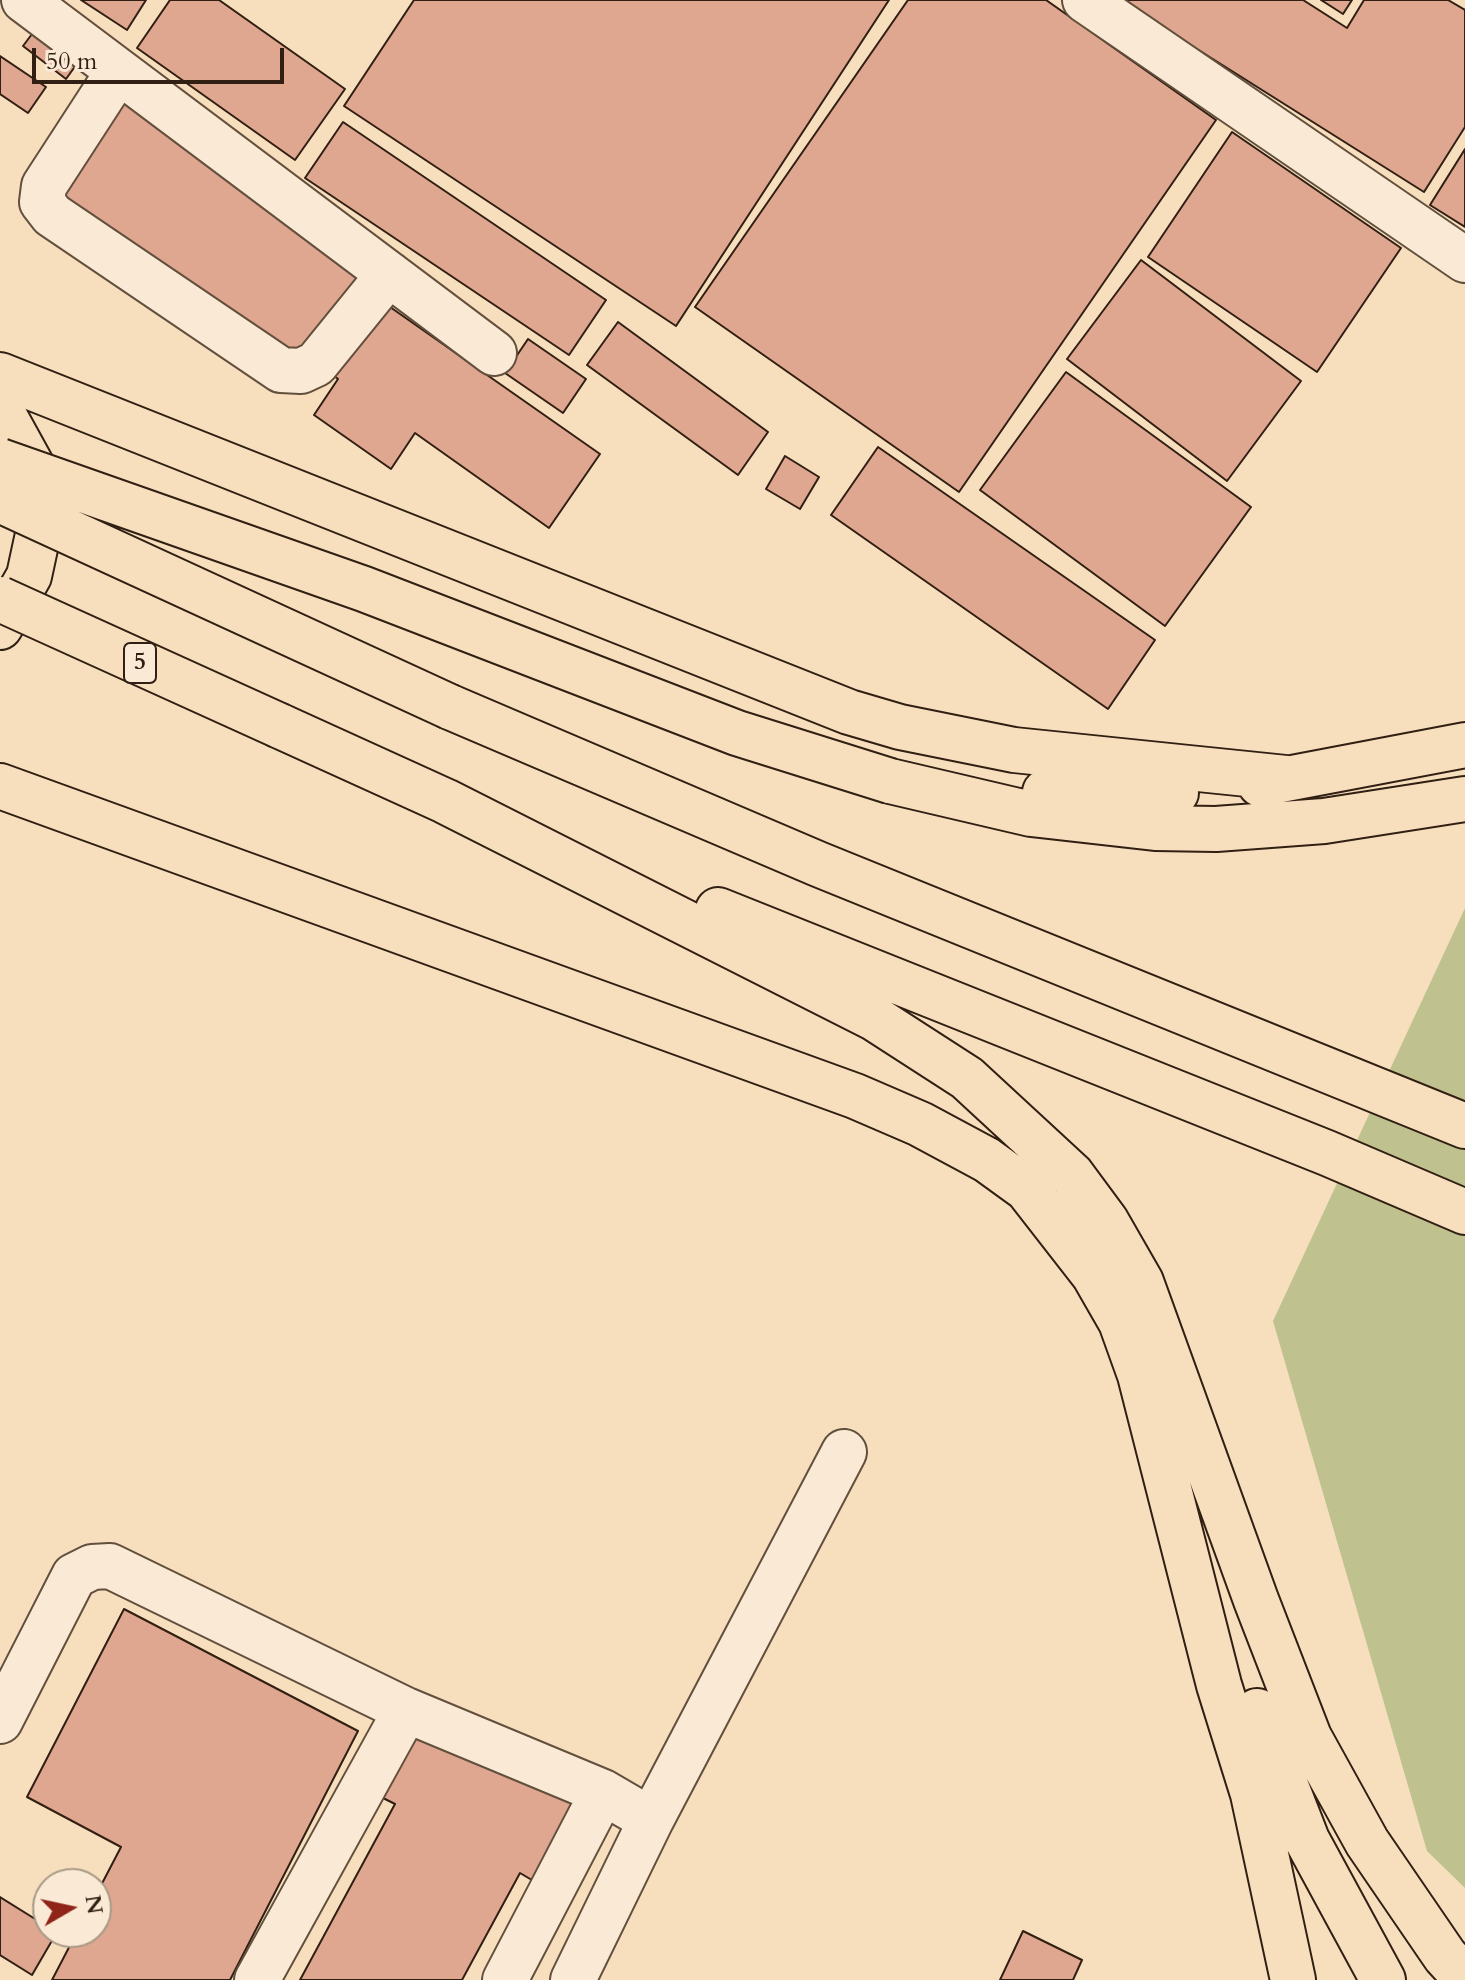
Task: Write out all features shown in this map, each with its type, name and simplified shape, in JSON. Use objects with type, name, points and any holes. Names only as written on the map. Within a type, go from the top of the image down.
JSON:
[{"type":"main road","points":[[0,375],[849,712],[900,727],[1014,750],[1286,778]]},
{"type":"main road","points":[[0,408],[33,468],[40,510],[36,550],[29,576],[0,627]]},
{"type":"main road","points":[[0,461],[364,589],[737,733],[890,781],[1059,818],[1185,828],[1324,821],[1465,799]]},
{"type":"main road","points":[[0,500],[450,707],[818,864],[1465,1126]]},
{"type":"main road","name":"5","points":[[0,599],[445,801]]},
{"type":"main road","points":[[942,792],[1216,793],[1465,745]]},
{"type":"main road","points":[[0,786],[855,1096],[920,1124],[987,1160],[1027,1189],[1094,1275],[1121,1322],[1140,1375],[1219,1685],[1253,1794],[1293,1980]]},
{"type":"main road","points":[[445,801],[1327,1153],[1465,1212]]},
{"type":"main road","points":[[445,801],[823,991],[923,1046],[1001,1106],[1072,1175],[1106,1221],[1141,1282],[1261,1614],[1309,1737],[1367,1842],[1455,1967]]},
{"type":"main road","points":[[1141,1282],[1202,1549],[1273,1756],[1307,1840],[1383,1980]]},
{"type":"lane","points":[[24,0],[494,353]]},
{"type":"lane","points":[[1085,0],[1465,260]]},
{"type":"lane","points":[[118,72],[44,186],[42,202],[52,215],[281,370],[301,371],[316,364],[389,274]]},
{"type":"lane","points":[[573,1980],[651,1820],[844,1452]]},
{"type":"lane","points":[[0,1721],[74,1576],[92,1567],[110,1566],[406,1710],[603,1792],[651,1820]]},
{"type":"lane","points":[[257,1980],[406,1710]]},
{"type":"lane","points":[[505,1980],[603,1792]]},
{"type":"green space","points":[[1465,908],[1465,1888],[1427,1851],[1273,1321]]},
{"type":"building","points":[[81,0],[146,0],[127,30]]},
{"type":"building","points":[[170,0],[219,0],[345,89],[295,160],[137,48]]},
{"type":"building","points":[[414,0],[889,0],[676,326],[344,106]]},
{"type":"building","points":[[908,0],[1046,0],[1216,120],[959,492],[695,307]]},
{"type":"building","points":[[1119,0],[1303,0],[1347,28],[1364,0],[1448,0],[1465,10],[1465,127],[1424,192]]},
{"type":"building","points":[[1321,0],[1352,0],[1343,14]]},
{"type":"building","points":[[41,22],[84,54],[66,79],[23,46]]},
{"type":"building","points":[[0,56],[46,87],[28,113],[0,94]]},
{"type":"building","points":[[126,98],[370,270],[303,366],[60,193]]},
{"type":"building","points":[[343,122],[606,300],[569,355],[305,178]]},
{"type":"building","points":[[1232,132],[1401,248],[1317,372],[1148,257]]},
{"type":"building","points":[[1465,149],[1465,227],[1430,205]]},
{"type":"building","points":[[1141,260],[1301,381],[1227,481],[1067,359]]},
{"type":"building","points":[[380,300],[600,454],[549,528],[415,433],[391,469],[314,415],[338,379],[330,373]]},
{"type":"building","points":[[618,322],[768,432],[738,475],[587,365]]},
{"type":"building","points":[[528,339],[586,379],[563,413],[505,373]]},
{"type":"building","points":[[1066,372],[1251,507],[1165,626],[980,490]]},
{"type":"building","points":[[878,447],[1155,640],[1108,709],[831,515]]},
{"type":"building","points":[[785,456],[819,477],[800,509],[766,489]]},
{"type":"building","points":[[124,1609],[358,1731],[230,1980],[52,1980],[69,1948],[112,1948],[110,1868],[121,1847],[27,1797]]},
{"type":"building","points":[[420,1719],[584,1809],[542,1886],[520,1873],[462,1980],[300,1980],[395,1804],[379,1796]]},
{"type":"building","points":[[0,1897],[32,1917],[32,1948],[48,1948],[32,1975],[0,1955]]},
{"type":"building","points":[[1023,1931],[1082,1960],[1073,1980],[1000,1980]]}]
